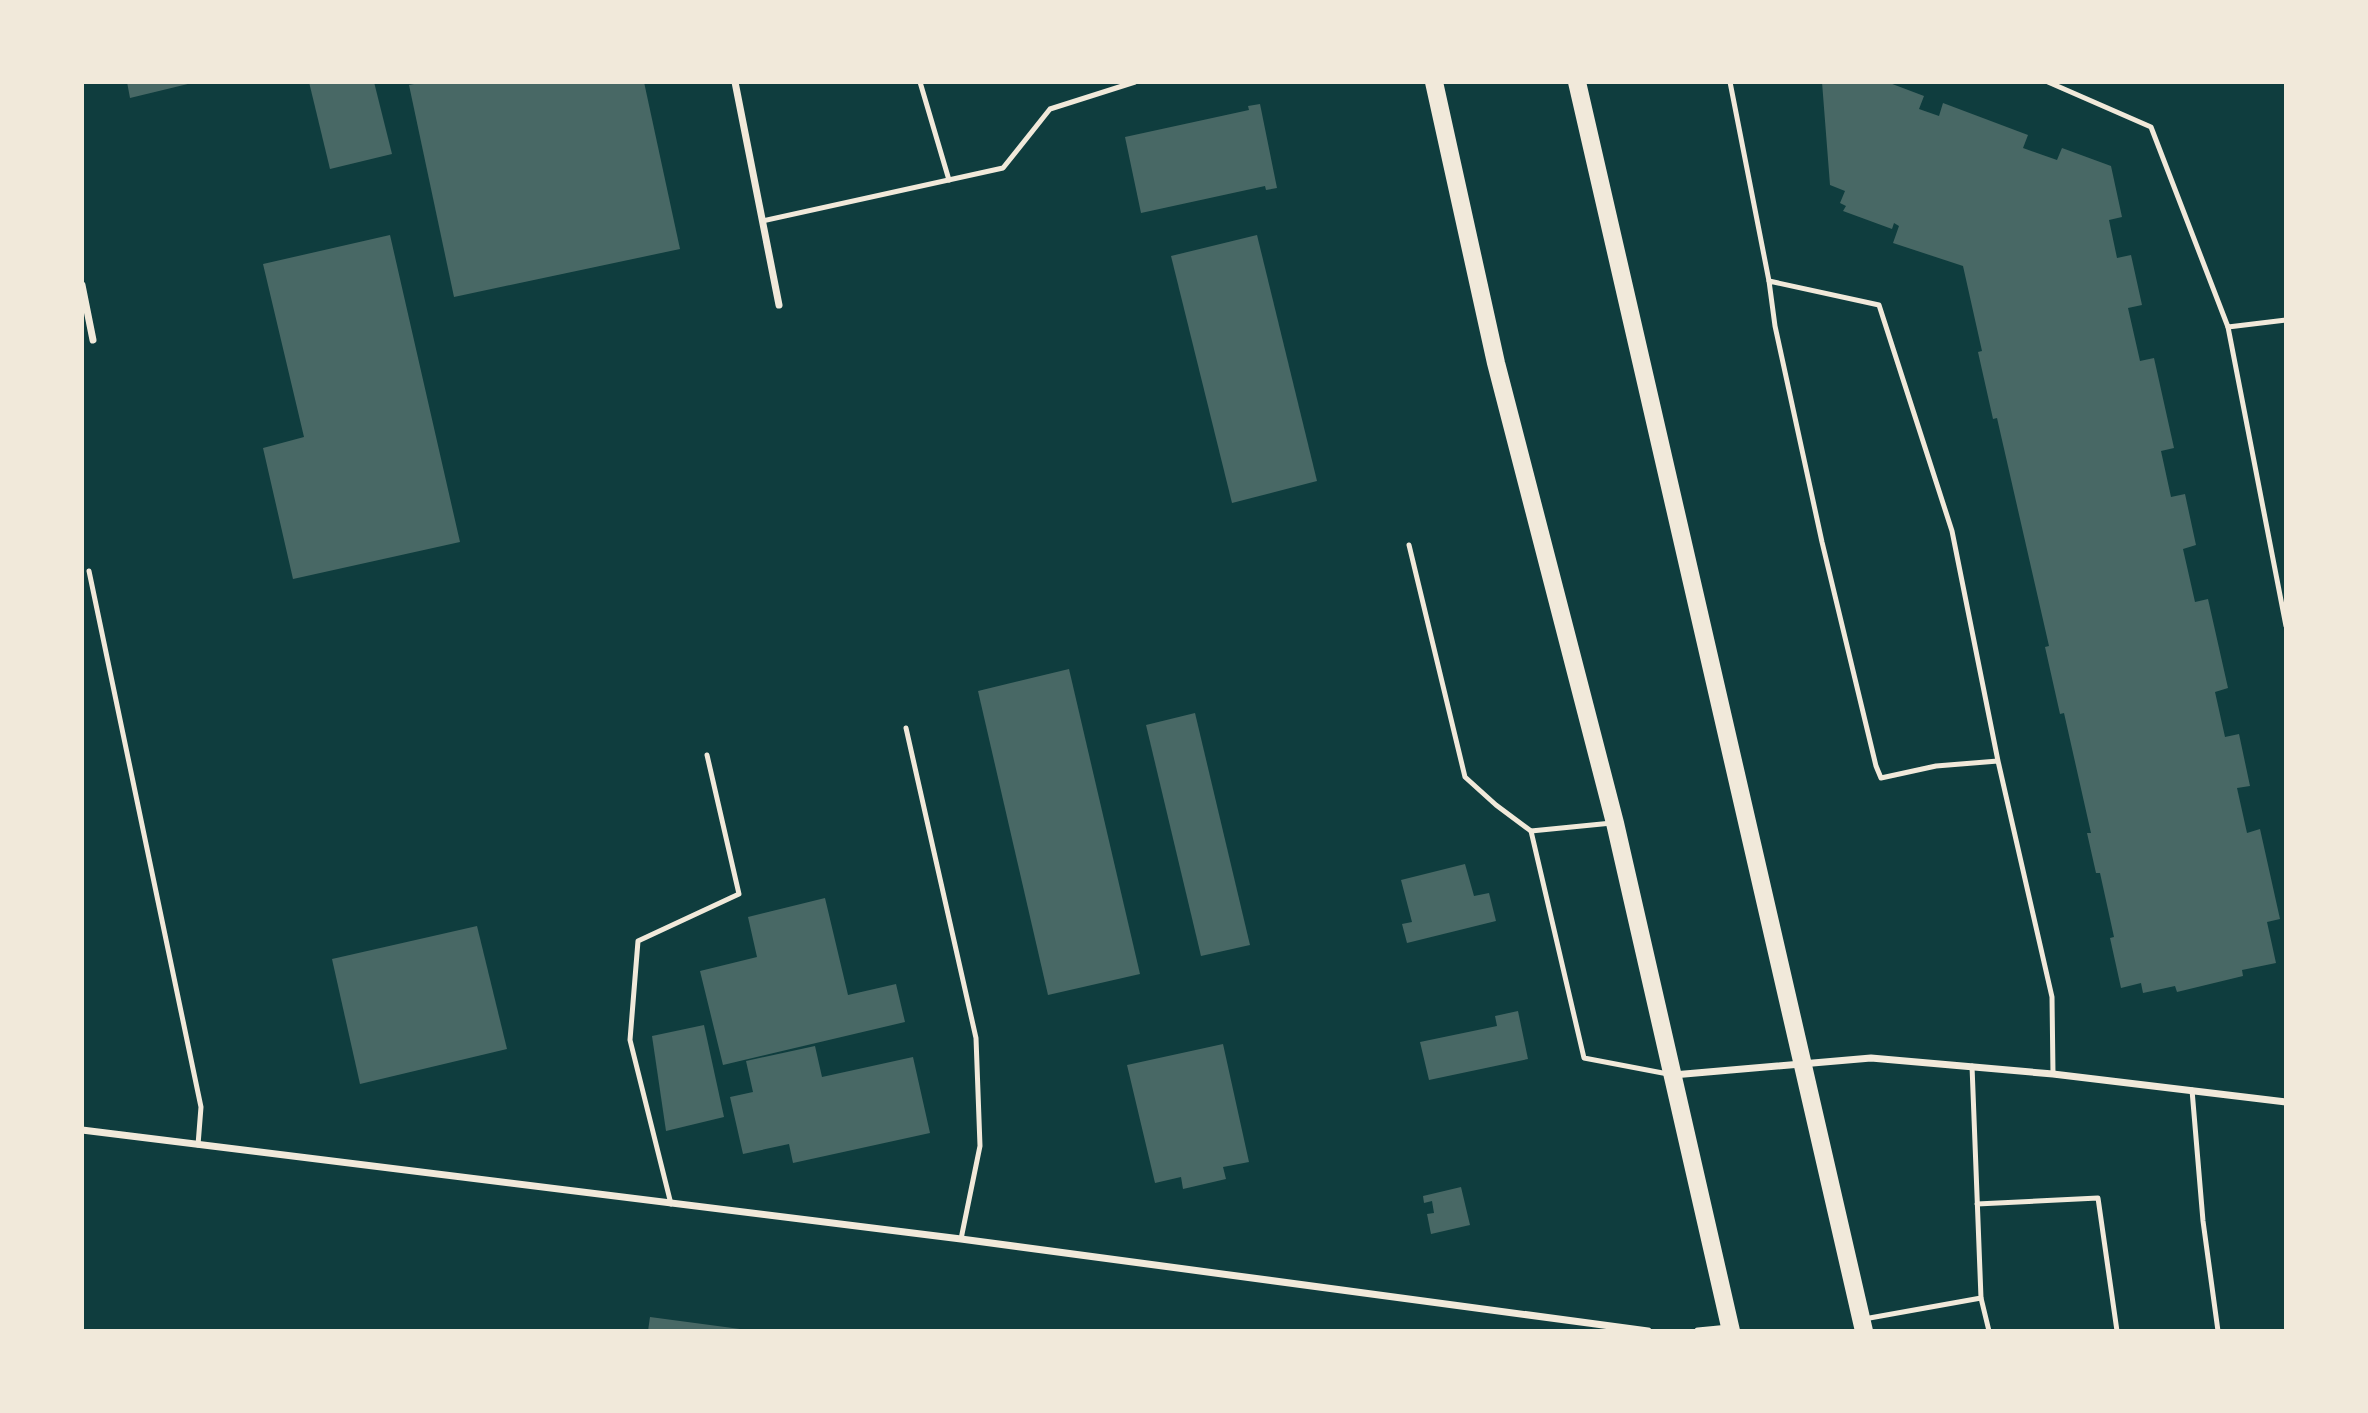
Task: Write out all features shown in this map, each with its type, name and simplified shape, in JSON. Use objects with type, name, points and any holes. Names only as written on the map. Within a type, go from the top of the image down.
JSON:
[{"type":"main road","points":[[1434,82],[1496,363],[1615,823],[1730,1329]]},
{"type":"main road","points":[[1577,82],[1862,1325]]},
{"type":"street","points":[[735,82],[779,305]]},
{"type":"street","points":[[82,285],[93,340]]},
{"type":"street","points":[[1673,1075],[1871,1058],[2053,1074],[2286,1102]]},
{"type":"street","points":[[82,1130],[961,1239],[1648,1331]]},
{"type":"street","points":[[1698,1331],[1730,1329]]},
{"type":"lane","points":[[920,82],[948,180]]},
{"type":"lane","points":[[762,221],[1003,168],[1050,109],[1135,82]]},
{"type":"lane","points":[[1730,82],[1769,281],[1775,326],[1822,542],[1876,766],[1881,778],[1936,766],[1998,761]]},
{"type":"lane","points":[[2048,82],[2151,127],[2228,327],[2286,625]]},
{"type":"lane","points":[[1769,281],[1879,305],[1952,531],[1998,761],[2052,997],[2053,1074]]},
{"type":"lane","points":[[2228,327],[2286,320]]},
{"type":"lane","points":[[1409,545],[1465,777],[1531,831],[1584,1058],[1673,1075]]},
{"type":"lane","points":[[89,571],[201,1107],[198,1145]]},
{"type":"lane","points":[[906,728],[976,1038],[980,1146],[961,1239]]},
{"type":"lane","points":[[671,1204],[630,1040],[638,941],[739,894],[708,755]]},
{"type":"lane","points":[[1531,831],[1615,823]]},
{"type":"lane","points":[[1972,1066],[1980,1298],[1989,1331]]},
{"type":"lane","points":[[2192,1090],[2203,1221],[2218,1331]]},
{"type":"lane","points":[[1977,1204],[2098,1198],[2117,1331]]},
{"type":"lane","points":[[1862,1325],[1980,1298]]},
{"type":"building","points":[[127,82],[191,82],[192,83],[130,98]]},
{"type":"building","points":[[309,82],[374,82],[392,154],[330,169]]},
{"type":"building","points":[[424,82],[644,82],[680,249],[454,297],[409,85]]},
{"type":"building","points":[[1822,82],[1887,82],[1924,96],[1919,109],[1939,116],[1943,103],[2028,135],[2023,148],[2057,160],[2062,148],[2111,166],[2122,217],[2109,220],[2117,258],[2131,255],[2142,305],[2128,308],[2140,361],[2154,358],[2174,448],[2161,451],[2171,497],[2185,494],[2196,545],[2183,549],[2195,602],[2208,599],[2228,688],[2215,692],[2225,737],[2239,734],[2250,786],[2237,788],[2247,833],[2260,829],[2280,919],[2267,922],[2276,963],[2242,970],[2243,976],[2177,992],[2175,986],[2143,993],[2141,983],[2121,988],[2110,938],[2114,937],[2100,873],[2096,873],[2087,833],[2091,833],[2064,713],[2060,714],[2045,647],[2049,646],[1997,418],[1993,419],[1978,352],[1982,351],[1963,266],[1893,243],[1899,226],[1894,223],[1892,229],[1843,211],[1846,206],[1840,203],[1845,191],[1830,185]]},
{"type":"building","points":[[1260,104],[1277,188],[1266,190],[1265,186],[1141,213],[1125,137],[1249,110],[1248,106]]},
{"type":"building","points":[[390,235],[460,542],[293,579],[263,448],[304,437],[263,264]]},
{"type":"building","points":[[1257,235],[1317,481],[1232,503],[1171,256]]},
{"type":"building","points":[[1069,669],[1140,974],[1048,995],[978,691]]},
{"type":"building","points":[[1195,713],[1250,945],[1201,956],[1146,725]]},
{"type":"building","points":[[1465,864],[1474,896],[1489,893],[1496,921],[1407,943],[1402,924],[1412,922],[1401,880]]},
{"type":"building","points":[[825,898],[848,995],[896,984],[905,1022],[723,1065],[700,971],[757,957],[748,917]]},
{"type":"building","points":[[477,926],[507,1049],[360,1084],[332,959]]},
{"type":"building","points":[[1518,1011],[1528,1059],[1429,1080],[1420,1042],[1497,1026],[1495,1016]]},
{"type":"building","points":[[704,1025],[724,1117],[666,1131],[652,1036]]},
{"type":"building","points":[[1223,1044],[1249,1162],[1223,1167],[1226,1179],[1183,1189],[1181,1177],[1155,1183],[1127,1065]]},
{"type":"building","points":[[815,1046],[822,1077],[913,1057],[930,1133],[793,1163],[789,1144],[743,1154],[730,1097],[753,1092],[746,1061]]},
{"type":"building","points":[[1461,1187],[1470,1225],[1431,1234],[1427,1214],[1434,1213],[1432,1201],[1424,1203],[1423,1196]]},
{"type":"building","points":[[650,1317],[740,1329],[740,1331],[648,1331]]}]
